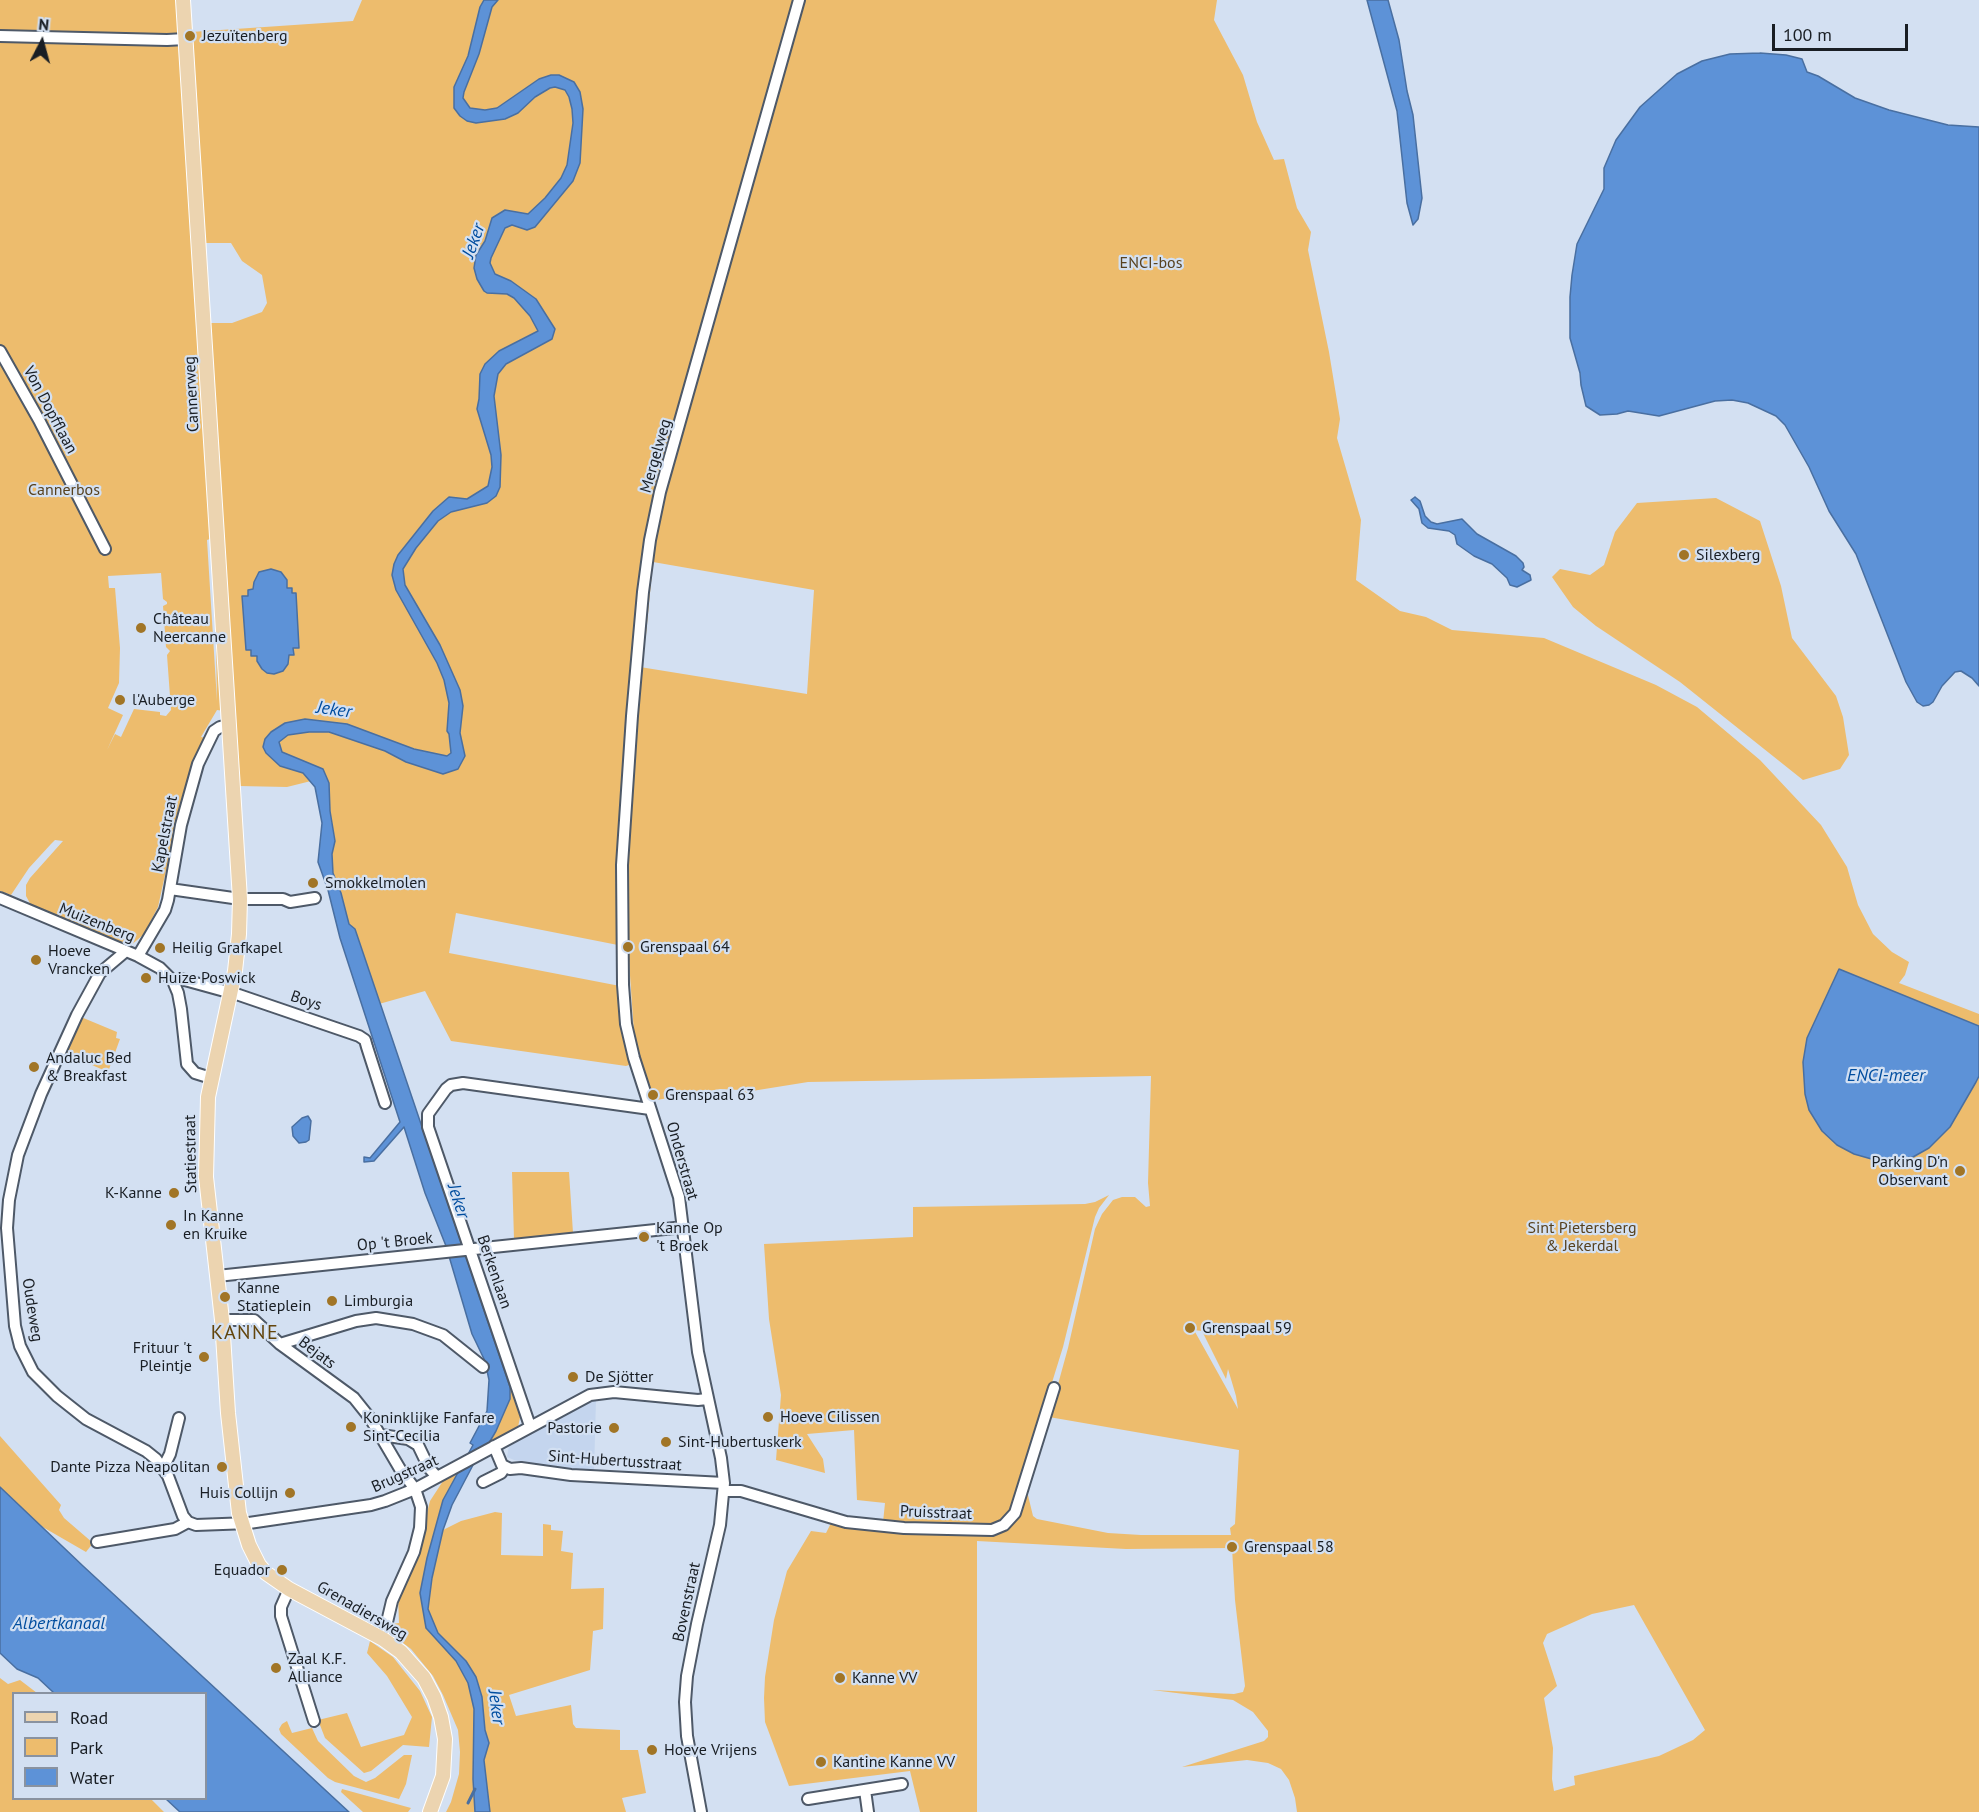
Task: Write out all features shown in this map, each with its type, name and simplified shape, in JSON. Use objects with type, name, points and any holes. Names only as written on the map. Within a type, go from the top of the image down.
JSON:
[{"type":"main road","name":"Cannerweg","points":[[183,0],[232,784]]},
{"type":"main road","name":"Statiestraat","points":[[232,784],[240,899],[239,934],[231,993],[211,1078],[207,1110],[206,1177],[241,1524]]},
{"type":"main road","name":"Grenadiersweg","points":[[241,1524],[259,1565],[274,1581],[383,1639],[401,1652],[424,1678],[434,1697],[446,1739],[443,1776],[430,1812]]},
{"type":"street","name":"Mergelweg","points":[[623,934],[622,865],[625,800],[643,592],[650,540],[660,492],[799,0]]},
{"type":"street","points":[[0,36],[185,39]]},
{"type":"street","name":"Von Dopfflaan","points":[[0,351],[39,420],[105,549]]},
{"type":"street","name":"Kapelstraat","points":[[138,956],[165,910],[192,780],[211,735],[220,726],[228,725]]},
{"type":"street","points":[[171,889],[240,899],[283,899],[290,902],[315,898]]},
{"type":"street","name":"Muizenberg","points":[[0,898],[138,956],[160,968],[173,981]]},
{"type":"street","name":"Onderstraat","points":[[623,934],[626,1024],[634,1058],[676,1187],[684,1227],[698,1352],[707,1399]]},
{"type":"street","name":"Oudeweg","points":[[126,951],[100,973],[77,1015],[41,1094],[18,1155],[9,1200],[8,1238],[15,1326],[20,1346],[33,1372],[70,1408],[146,1451],[163,1468],[183,1516],[188,1522]]},
{"type":"street","name":"Boys","points":[[173,981],[182,979],[231,993],[360,1036],[365,1040],[385,1103]]},
{"type":"street","points":[[173,981],[181,1009],[186,1065],[195,1073],[211,1078]]},
{"type":"street","name":"Berkenlaan","points":[[530,1426],[468,1250],[428,1127],[428,1114],[446,1089],[451,1085],[463,1083],[650,1109]]},
{"type":"street","name":"Op 't Broek","points":[[216,1276],[684,1227]]},
{"type":"street","points":[[280,1344],[356,1321],[376,1318],[413,1324],[443,1335],[483,1367]]},
{"type":"street","name":"Bejats","points":[[222,1320],[254,1320],[280,1344],[354,1398],[381,1435],[399,1469],[415,1489]]},
{"type":"street","name":"Pruisstraat","points":[[724,1487],[846,1522],[904,1528],[992,1530],[1004,1525],[1015,1513],[1054,1388]]},
{"type":"street","name":"Brugstraat","points":[[241,1524],[371,1505],[415,1489],[579,1400],[603,1392],[707,1399]]},
{"type":"street","name":"Bovenstraat","points":[[701,1812],[689,1746],[685,1702],[691,1655],[720,1525],[724,1487],[721,1458],[707,1399]]},
{"type":"street","points":[[163,1468],[170,1454],[179,1418]]},
{"type":"street","points":[[381,1435],[408,1439],[418,1444],[429,1468],[437,1477]]},
{"type":"street","points":[[483,1482],[501,1473],[505,1467],[494,1446]]},
{"type":"street","name":"Sint-Hubertusstraat","points":[[505,1467],[571,1475],[724,1487]]},
{"type":"street","points":[[383,1639],[392,1601],[414,1552],[420,1528],[421,1507],[415,1489]]},
{"type":"street","points":[[97,1542],[175,1529],[188,1522],[196,1525],[241,1524]]},
{"type":"street","points":[[289,1589],[281,1607],[281,1616],[312,1716]]},
{"type":"street","points":[[808,1800],[902,1784]]},
{"type":"street","points":[[865,1790],[868,1812]]},
{"type":"shaded area","points":[[596,1400],[594,1472],[553,1467],[507,1457],[509,1445],[583,1404]]},
{"type":"green space","name":"Sint Pietersberg & Jekerdal","points":[[0,0],[189,0],[191,32],[353,21],[362,0],[1217,0],[1214,20],[1243,75],[1257,122],[1274,160],[1284,159],[1297,208],[1311,232],[1308,250],[1340,419],[1337,438],[1361,520],[1356,580],[1400,611],[1426,617],[1452,630],[1544,638],[1656,685],[1697,707],[1760,760],[1821,825],[1847,867],[1858,905],[1873,934],[1892,952],[1909,962],[1905,975],[1899,983],[1979,1014],[1979,1812],[1297,1812],[1289,1780],[1281,1769],[1268,1763],[1247,1760],[1182,1767],[1264,1741],[1268,1737],[1268,1731],[1253,1712],[1233,1700],[1152,1690],[1234,1694],[1243,1692],[1245,1686],[1235,1600],[1232,1548],[1126,1549],[977,1541],[977,1812],[920,1812],[910,1771],[789,1786],[765,1722],[764,1698],[774,1620],[787,1571],[811,1531],[826,1533],[831,1523],[882,1532],[885,1503],[857,1500],[854,1430],[807,1434],[823,1459],[825,1473],[776,1460],[781,1395],[769,1319],[764,1244],[913,1237],[913,1207],[1085,1204],[1109,1195],[1095,1217],[1063,1347],[1032,1447],[1026,1487],[1033,1516],[1037,1519],[1108,1533],[1231,1535],[1230,1528],[1235,1524],[1239,1450],[1049,1417],[1068,1348],[1095,1229],[1102,1214],[1113,1200],[1122,1197],[1135,1197],[1146,1207],[1150,1206],[1148,1183],[1151,1076],[808,1082],[752,1091],[750,1095],[741,1090],[720,1089],[651,1101],[647,1089],[650,1089],[635,1047],[628,947],[456,913],[449,953],[620,986],[632,1064],[626,1066],[451,1041],[425,991],[379,1004],[355,929],[349,924],[333,873],[332,854],[335,840],[329,787],[311,781],[287,787],[239,786],[232,712],[217,710],[201,737],[206,738],[192,780],[187,781],[182,797],[158,907],[144,934],[129,947],[32,907],[26,896],[26,885],[63,841],[55,840],[51,844],[29,868],[11,895],[0,891]],"holes":[[[205,243],[231,243],[242,261],[262,275],[267,303],[262,312],[232,323],[211,323]],[[210,539],[216,641],[217,701],[207,540]],[[653,562],[814,590],[807,694],[640,667],[646,635]],[[161,573],[163,599],[167,602],[163,606],[166,647],[170,651],[167,655],[171,710],[166,716],[160,715],[160,712],[134,709],[121,737],[115,734],[107,750],[123,715],[108,708],[119,683],[120,648],[115,588],[109,588],[108,576]],[[1194,1330],[1202,1331],[1226,1379],[1228,1369],[1238,1409]],[[1634,1605],[1705,1730],[1693,1740],[1659,1756],[1574,1776],[1575,1785],[1554,1791],[1553,1748],[1544,1698],[1557,1686],[1543,1643],[1547,1634],[1592,1614]]]},
{"type":"green space","points":[[1716,498],[1760,521],[1781,586],[1792,638],[1836,696],[1843,717],[1849,755],[1840,769],[1803,780],[1680,682],[1596,626],[1573,607],[1552,577],[1560,569],[1590,575],[1604,565],[1615,532],[1637,503]]},
{"type":"green space","points":[[81,1017],[117,1032],[116,1038],[120,1039],[108,1072],[64,1053]]},
{"type":"green space","points":[[512,1172],[569,1172],[573,1233],[514,1239]]},
{"type":"green space","points":[[510,1387],[521,1413],[518,1427],[489,1443],[510,1399]]},
{"type":"green space","points":[[0,1436],[61,1505],[59,1510],[64,1518],[93,1543],[86,1552],[41,1526],[0,1487]]},
{"type":"green space","points":[[458,1474],[443,1500],[427,1558],[426,1628],[456,1661],[468,1683],[474,1709],[475,1812],[446,1812],[459,1774],[458,1730],[433,1676],[411,1649],[395,1637],[392,1624],[399,1623],[398,1595],[420,1541],[430,1501],[443,1481]]},
{"type":"green space","points":[[495,1512],[502,1513],[501,1555],[543,1556],[543,1524],[551,1525],[551,1530],[563,1531],[561,1551],[573,1553],[571,1589],[604,1588],[603,1629],[593,1631],[590,1670],[509,1695],[516,1716],[571,1705],[573,1724],[576,1728],[620,1730],[620,1750],[638,1750],[646,1793],[622,1798],[626,1812],[490,1812],[484,1760],[489,1743],[485,1730],[482,1697],[476,1677],[466,1661],[438,1633],[428,1609],[432,1578],[443,1530],[461,1521]]},
{"type":"green space","points":[[370,1641],[393,1657],[420,1691],[432,1717],[429,1747],[403,1745],[371,1771],[364,1773],[325,1738],[318,1720],[347,1713],[361,1747],[404,1735],[412,1717],[387,1676],[367,1653]]},
{"type":"green space","points":[[0,1678],[8,1684],[20,1680],[36,1692],[12,1692],[12,1800],[152,1800],[164,1812],[0,1812]]},
{"type":"green space","points":[[287,1721],[292,1733],[312,1728],[318,1741],[354,1776],[366,1782],[375,1778],[404,1755],[412,1755],[406,1784],[399,1799],[335,1782],[328,1778],[281,1734],[279,1729]]},
{"type":"green space","points":[[342,1789],[411,1808],[408,1812],[363,1812],[341,1792]]},
{"type":"water","points":[[484,0],[498,0],[492,7],[479,54],[464,92],[463,98],[470,108],[485,110],[497,108],[539,79],[559,75],[574,82],[580,92],[583,109],[580,163],[573,181],[535,227],[527,230],[512,225],[505,228],[491,258],[490,263],[495,274],[511,281],[536,299],[555,329],[552,339],[506,364],[498,374],[494,396],[501,455],[500,487],[496,496],[487,503],[451,512],[438,521],[416,548],[403,569],[405,585],[440,645],[460,690],[463,706],[460,733],[465,756],[458,769],[443,774],[329,732],[288,735],[279,742],[282,752],[323,769],[329,783],[330,811],[335,841],[332,854],[333,873],[349,924],[355,929],[510,1387],[510,1399],[496,1431],[489,1443],[483,1446],[452,1505],[443,1530],[432,1578],[428,1609],[438,1633],[466,1661],[476,1677],[482,1697],[485,1730],[489,1743],[484,1760],[490,1812],[475,1812],[474,1709],[468,1683],[456,1661],[426,1628],[420,1593],[443,1500],[473,1445],[470,1443],[487,1411],[489,1380],[485,1361],[472,1334],[446,1246],[425,1193],[404,1127],[374,1161],[364,1162],[364,1157],[370,1158],[400,1122],[340,938],[328,890],[318,862],[322,823],[315,787],[303,773],[280,766],[263,747],[265,739],[271,732],[285,723],[305,719],[347,724],[414,749],[447,756],[451,753],[447,731],[449,703],[444,680],[437,663],[396,590],[392,575],[394,564],[398,555],[433,511],[449,497],[467,499],[488,486],[492,467],[491,455],[477,409],[480,374],[485,364],[499,351],[538,331],[530,316],[514,298],[507,294],[484,291],[474,268],[476,255],[485,241],[492,218],[505,210],[528,214],[561,178],[567,165],[573,123],[569,97],[565,90],[555,87],[535,97],[518,113],[505,119],[476,123],[467,121],[454,108],[454,87],[468,56],[480,7]]},
{"type":"water","points":[[1367,0],[1388,0],[1399,40],[1413,115],[1422,198],[1418,219],[1413,225],[1407,203],[1397,111]]},
{"type":"water","points":[[1760,53],[1802,59],[1807,72],[1855,98],[1889,110],[1948,125],[1979,127],[1979,686],[1961,671],[1955,672],[1929,705],[1923,706],[1917,702],[1906,682],[1856,554],[1829,511],[1809,467],[1785,425],[1776,416],[1748,403],[1732,400],[1715,401],[1659,416],[1628,411],[1600,415],[1586,406],[1570,338],[1572,275],[1577,244],[1604,189],[1604,168],[1616,140],[1640,107],[1677,74],[1702,61],[1730,54]]},
{"type":"water","points":[[1415,497],[1420,501],[1425,516],[1431,522],[1437,524],[1462,519],[1477,534],[1516,556],[1523,563],[1522,570],[1530,575],[1531,580],[1517,587],[1510,585],[1507,578],[1492,564],[1474,556],[1457,544],[1455,535],[1449,531],[1428,528],[1422,523],[1419,509],[1411,500]]},
{"type":"water","points":[[271,569],[281,572],[287,580],[287,588],[292,588],[292,593],[296,593],[299,648],[293,648],[294,655],[289,655],[288,664],[283,671],[274,674],[262,669],[257,656],[251,656],[251,650],[246,650],[242,596],[248,596],[248,590],[253,589],[259,572]]},
{"type":"water","name":"ENCI-meer","points":[[1839,969],[1979,1026],[1979,1076],[1976,1082],[1950,1127],[1929,1148],[1913,1157],[1875,1160],[1854,1154],[1837,1145],[1822,1131],[1809,1110],[1805,1094],[1803,1062],[1807,1038]]},
{"type":"water","points":[[308,1116],[311,1121],[309,1140],[299,1143],[293,1136],[292,1127]]},
{"type":"water","name":"Albertkanaal","points":[[0,1487],[349,1812],[180,1812],[167,1800],[207,1800],[207,1692],[53,1692],[38,1678],[17,1669],[0,1653]]},
{"type":"waterway","points":[[468,1803],[475,1789]]},
{"type":"place","name":"Jezuïtenberg","points":[[190,36]]},
{"type":"place","name":"Silexberg","points":[[1684,555]]},
{"type":"place","name":"Château Neercanne","points":[[141,628]]},
{"type":"place","name":"l'Auberge","points":[[120,700]]},
{"type":"place","name":"Smokkelmolen","points":[[313,883]]},
{"type":"place","name":"Grenspaal 64","points":[[628,947]]},
{"type":"place","name":"Heilig Grafkapel","points":[[160,948]]},
{"type":"place","name":"Hoeve Vrancken","points":[[36,960]]},
{"type":"place","name":"Huize Poswick","points":[[146,978]]},
{"type":"place","name":"Andaluc Bed & Breakfast","points":[[34,1067]]},
{"type":"place","name":"Grenspaal 63","points":[[653,1095]]},
{"type":"place","name":"Parking D'n Observant","points":[[1960,1171]]},
{"type":"place","name":"K-Kanne","points":[[174,1193]]},
{"type":"place","name":"In Kanne en Kruike","points":[[171,1225]]},
{"type":"place","name":"Kanne Op 't Broek","points":[[644,1237]]},
{"type":"place","name":"Kanne Statieplein","points":[[225,1297]]},
{"type":"place","name":"Limburgia","points":[[332,1301]]},
{"type":"place","name":"Grenspaal 59","points":[[1190,1328]]},
{"type":"place","name":"Frituur 't Pleintje","points":[[204,1357]]},
{"type":"place","name":"De Sjötter","points":[[573,1377]]},
{"type":"place","name":"Hoeve Cilissen","points":[[768,1417]]},
{"type":"place","name":"Koninklijke Fanfare Sint-Cecilia","points":[[351,1427]]},
{"type":"place","name":"Pastorie","points":[[614,1428]]},
{"type":"place","name":"Sint-Hubertuskerk","points":[[666,1442]]},
{"type":"place","name":"Dante Pizza Neapolitan","points":[[222,1467]]},
{"type":"place","name":"Huis Collijn","points":[[290,1493]]},
{"type":"place","name":"Grenspaal 58","points":[[1232,1547]]},
{"type":"place","name":"Equador","points":[[282,1570]]},
{"type":"place","name":"Zaal K.F. Alliance","points":[[276,1668]]},
{"type":"place","name":"Kanne VV","points":[[840,1678]]},
{"type":"place","name":"Hoeve Vrijens","points":[[652,1750]]},
{"type":"place","name":"Kantine Kanne VV","points":[[821,1762]]},
{"type":"district","name":"KANNE","points":[[245,1333]]},
{"type":"water label","name":"Jeker","points":[[474,241]]},
{"type":"water label","name":"Jeker","points":[[334,710]]},
{"type":"water label","name":"Jeker","points":[[458,1201]]},
{"type":"water label","name":"Jeker","points":[[496,1707]]},
{"type":"park label","name":"ENCI-bos","points":[[1151,263]]},
{"type":"park label","name":"Cannerbos","points":[[64,490]]}]
